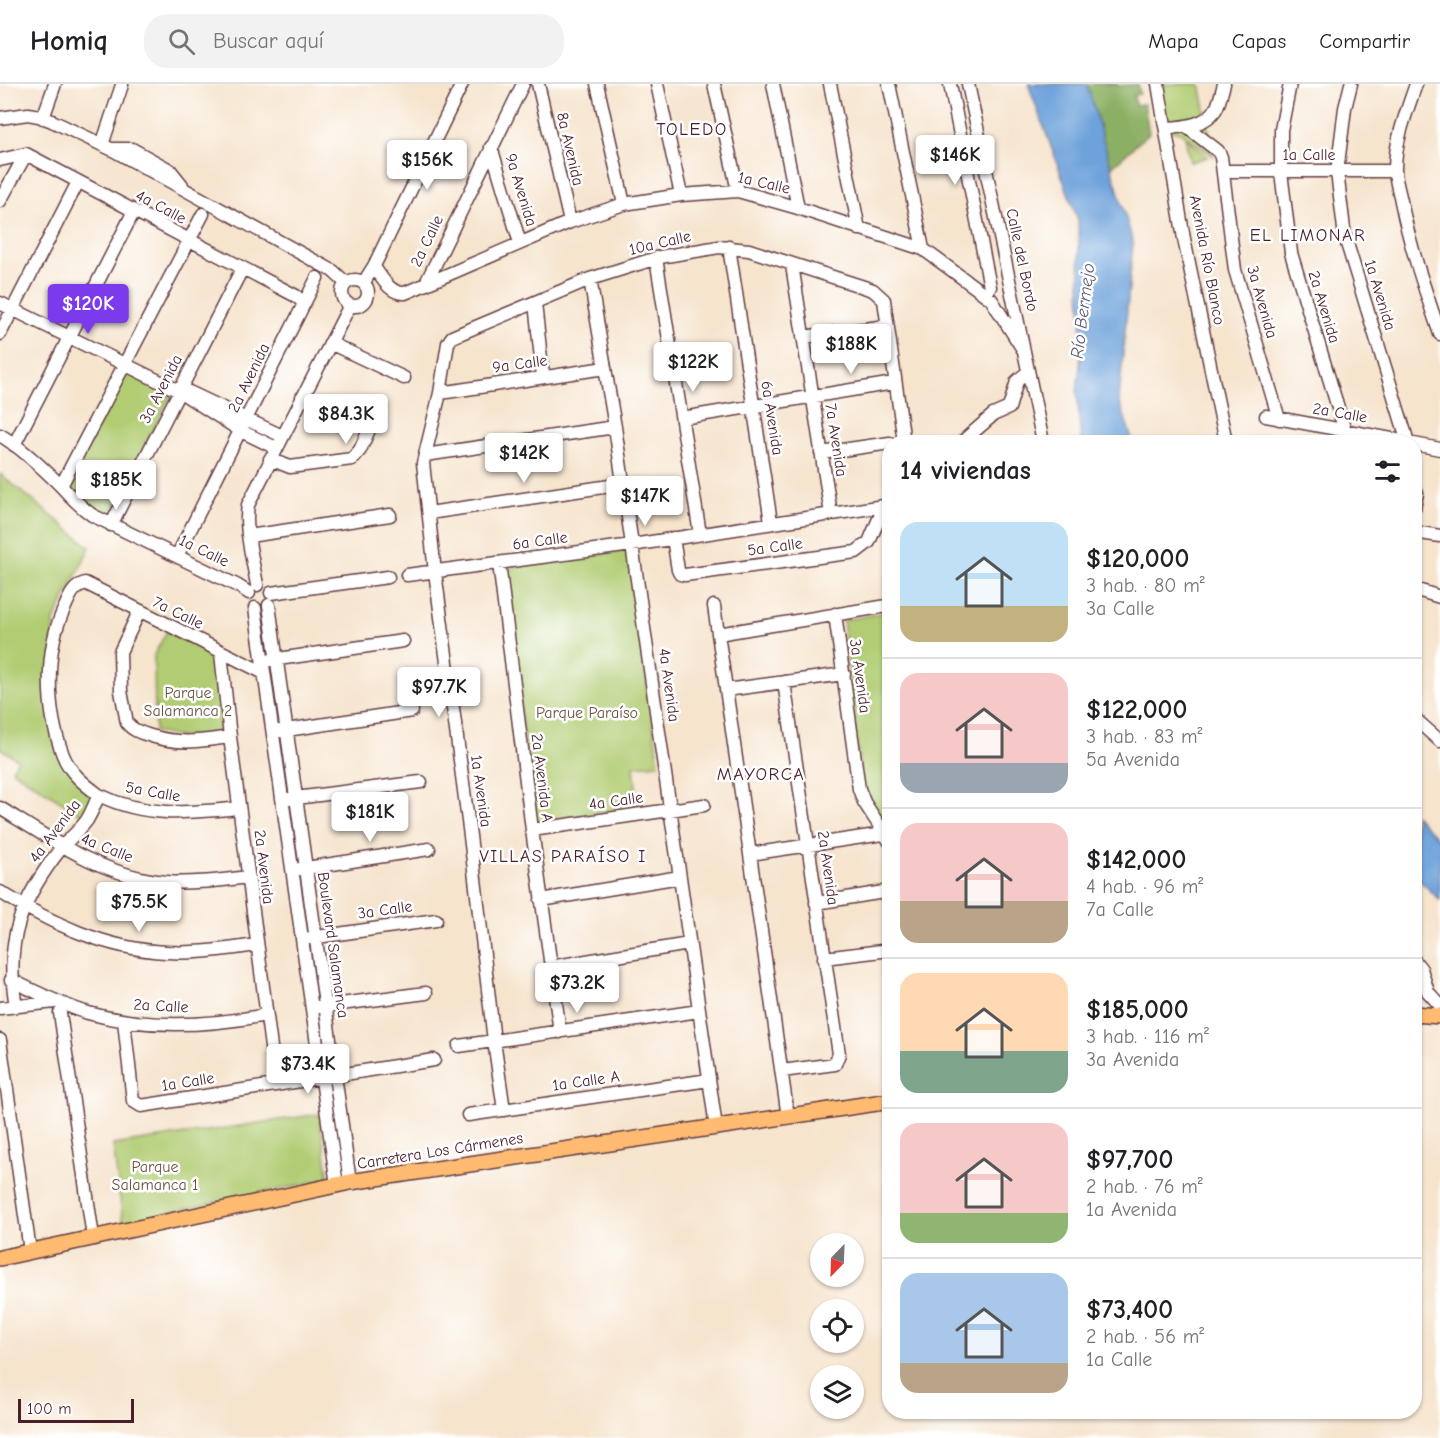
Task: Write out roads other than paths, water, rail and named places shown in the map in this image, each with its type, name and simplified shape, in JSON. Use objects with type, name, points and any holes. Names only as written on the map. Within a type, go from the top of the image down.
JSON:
[{"type":"main road","points":[[1422,1014],[1440,1016]]},
{"type":"main road","name":"Carretera Los Cármenes","points":[[0,1257],[343,1184],[882,1102]]},
{"type":"street","points":[[43,117],[55,84]]},
{"type":"street","points":[[364,282],[374,267],[460,89],[447,84]]},
{"type":"street","name":"2a Calle","points":[[426,283],[523,84]]},
{"type":"street","name":"8a Avenida","points":[[538,84],[570,222]]},
{"type":"street","points":[[597,84],[624,204]]},
{"type":"street","points":[[657,84],[681,195]]},
{"type":"street","points":[[714,84],[738,191]]},
{"type":"street","points":[[773,84],[798,208]]},
{"type":"street","points":[[830,84],[859,229]]},
{"type":"street","points":[[889,84],[923,249]]},
{"type":"street","points":[[951,84],[990,287],[986,294]]},
{"type":"street","name":"Calle del Bordo","points":[[968,84],[1042,435]]},
{"type":"street","name":"Avenida Río Blanco","points":[[1158,84],[1184,239],[1225,435]]},
{"type":"street","points":[[1215,84],[1219,101]]},
{"type":"street","points":[[1166,128],[1187,127],[1202,121],[1216,109],[1224,84]]},
{"type":"street","name":"2a Avenida","points":[[1290,84],[1281,130],[1281,172],[1291,253],[1345,431]]},
{"type":"street","name":"1a Avenida","points":[[1351,84],[1345,108],[1337,172],[1345,237],[1406,435]]},
{"type":"street","points":[[1416,84],[1402,128],[1395,171],[1414,256],[1440,334]]},
{"type":"street","points":[[106,147],[122,85]]},
{"type":"street","points":[[0,118],[28,114],[43,117],[106,147],[132,149],[170,170],[186,190],[333,271],[346,283]]},
{"type":"street","name":"3a Avenida","points":[[1187,127],[1218,151],[1221,157],[1235,270],[1279,418]]},
{"type":"street","name":"9a Avenida","points":[[491,147],[520,243]]},
{"type":"street","points":[[0,160],[26,154]]},
{"type":"street","points":[[0,201],[26,154]]},
{"type":"street","name":"4a Calle","points":[[26,154],[296,296],[304,303]]},
{"type":"street","points":[[13,156],[13,174]]},
{"type":"street","name":"1a Calle","points":[[1224,171],[1395,171]]},
{"type":"street","points":[[0,334],[78,182]]},
{"type":"street","name":"1a Calle","points":[[374,267],[390,288],[399,294],[405,294],[570,222],[624,204],[681,195],[738,191],[923,249],[991,299],[1023,351]]},
{"type":"street","points":[[14,445],[134,212]]},
{"type":"street","points":[[61,486],[203,214]]},
{"type":"street","name":"10a Calle","points":[[453,337],[590,279],[656,258],[729,247],[749,250],[873,290],[884,300],[887,326]]},
{"type":"street","name":"6a Avenida","points":[[729,247],[771,522]]},
{"type":"street","points":[[656,258],[700,534]]},
{"type":"street","name":"7a Avenida","points":[[792,265],[831,514]]},
{"type":"street","name":"3a Avenida","points":[[111,525],[242,269]]},
{"type":"street","name":"2a Avenida","points":[[177,556],[317,278]]},
{"type":"street","points":[[355,279],[364,282],[369,291],[366,300],[359,305],[350,305],[342,296],[346,283],[355,279]]},
{"type":"street","name":"4a Avenida","points":[[590,279],[615,427],[716,1127]]},
{"type":"street","points":[[0,303],[179,391],[242,430],[290,467],[352,459],[360,450],[369,430],[365,425],[303,398]]},
{"type":"street","points":[[535,303],[543,377]]},
{"type":"street","points":[[350,305],[248,505],[253,589],[249,601],[255,608],[262,609],[270,599],[388,578]]},
{"type":"street","points":[[803,337],[887,326],[903,435]]},
{"type":"street","name":"1a Avenida","points":[[453,337],[445,352],[440,393],[423,463],[504,1110]]},
{"type":"street","points":[[330,343],[404,378]]},
{"type":"street","name":"9a Calle","points":[[440,393],[605,368]]},
{"type":"street","points":[[970,435],[993,414],[1009,408],[1017,381],[1028,372]]},
{"type":"street","points":[[682,417],[894,383]]},
{"type":"street","points":[[179,391],[193,393],[282,436]]},
{"type":"street","name":"2a Calle","points":[[1266,416],[1368,435]]},
{"type":"street","points":[[425,455],[615,427]]},
{"type":"street","name":"1a Calle","points":[[0,435],[61,486],[79,506],[111,525],[238,586],[253,589]]},
{"type":"street","points":[[821,453],[882,443]]},
{"type":"street","points":[[1422,446],[1440,449]]},
{"type":"street","points":[[429,513],[623,484]]},
{"type":"street","name":"6a Calle","points":[[407,575],[632,545],[882,507]]},
{"type":"street","points":[[249,536],[390,515]]},
{"type":"street","name":"5a Calle","points":[[673,538],[678,570],[680,574],[685,575],[856,552],[869,542],[882,516]]},
{"type":"street","points":[[1422,534],[1440,537]]},
{"type":"street","name":"2a Avenida A","points":[[499,563],[541,900],[560,1032]]},
{"type":"street","name":"7a Calle","points":[[78,585],[85,583],[221,653],[263,667]]},
{"type":"street","name":"4a Avenida","points":[[16,1006],[11,980],[14,937],[23,906],[62,847],[86,821],[99,795],[80,780],[63,756],[50,697],[49,680],[59,618],[73,590],[78,585]]},
{"type":"street","points":[[253,589],[266,587],[270,599]]},
{"type":"street","points":[[1422,591],[1440,597]]},
{"type":"street","name":"Boulevard Salamanca","points":[[270,599],[315,937],[318,1007],[326,1073],[343,1184]]},
{"type":"street","points":[[714,606],[788,1116]]},
{"type":"street","points":[[718,634],[882,607]]},
{"type":"street","name":"Boulevard Salamanca","points":[[255,608],[302,939],[318,1007],[326,1073]]},
{"type":"street","points":[[139,612],[120,652],[121,691],[127,723],[136,731],[176,742],[198,742],[230,737]]},
{"type":"street","name":"3a Avenida","points":[[835,614],[859,789],[882,831]]},
{"type":"street","points":[[263,667],[277,659],[403,641]]},
{"type":"street","name":"2a Avenida","points":[[221,653],[275,1079]]},
{"type":"street","points":[[726,690],[844,674]]},
{"type":"street","name":"2a Avenida","points":[[782,1071],[835,1064],[839,1054],[784,682]]},
{"type":"street","points":[[272,732],[412,711]]},
{"type":"street","points":[[1422,725],[1440,741]]},
{"type":"street","points":[[282,800],[421,782]]},
{"type":"street","name":"5a Calle","points":[[99,795],[130,806],[176,814],[239,808]]},
{"type":"street","name":"4a Calle","points":[[532,830],[704,805]]},
{"type":"street","name":"4a Calle","points":[[0,808],[62,847],[94,863],[125,874],[165,882],[196,883],[249,877]]},
{"type":"street","points":[[750,854],[808,845],[882,838]]},
{"type":"street","points":[[292,870],[429,849]]},
{"type":"street","points":[[541,900],[680,877]]},
{"type":"street","points":[[0,892],[49,921],[114,944],[165,952],[193,952],[257,945]]},
{"type":"street","points":[[816,903],[882,892]]},
{"type":"street","name":"3a Calle","points":[[302,939],[436,920]]},
{"type":"street","points":[[550,967],[689,944]]},
{"type":"street","points":[[824,958],[882,951]]},
{"type":"street","points":[[1422,972],[1428,992],[1440,1005]]},
{"type":"street","name":"2a Calle","points":[[11,980],[58,1007]]},
{"type":"street","points":[[1422,1007],[1426,1002],[1428,992]]},
{"type":"street","points":[[318,1007],[426,993]]},
{"type":"street","points":[[58,1007],[93,1237]]},
{"type":"street","name":"2a Calle","points":[[0,1008],[58,1007],[124,1021],[205,1025],[266,1015]]},
{"type":"street","points":[[459,1046],[699,1011]]},
{"type":"street","name":"1a Calle","points":[[124,1021],[133,1101],[141,1106],[275,1079],[434,1060]]},
{"type":"street","points":[[0,1040],[30,1251]]},
{"type":"street","name":"1a Calle","points":[[275,1079],[290,1083],[326,1073]]},
{"type":"street","name":"1a Calle A","points":[[468,1115],[709,1080]]},
{"type":"water","name":"Río Bermejo","points":[[1028,84],[1087,84],[1133,242],[1119,400],[1131,435],[1080,435],[1077,392],[1082,346],[1078,220]]},
{"type":"water","points":[[1422,822],[1440,841],[1440,900],[1422,883]]},
{"type":"district","name":"TOLEDO","points":[[692,129]]},
{"type":"district","name":"EL LIMONAR","points":[[1308,235]]},
{"type":"district","name":"MAYORCA","points":[[761,774]]},
{"type":"district","name":"VILLAS PARAÍSO I","points":[[563,856]]},
{"type":"park label","name":"Parque Salamanca 2","points":[[188,702]]},
{"type":"park label","name":"Parque Paraíso","points":[[587,713]]},
{"type":"park label","name":"Parque Salamanca 1","points":[[155,1176]]}]
